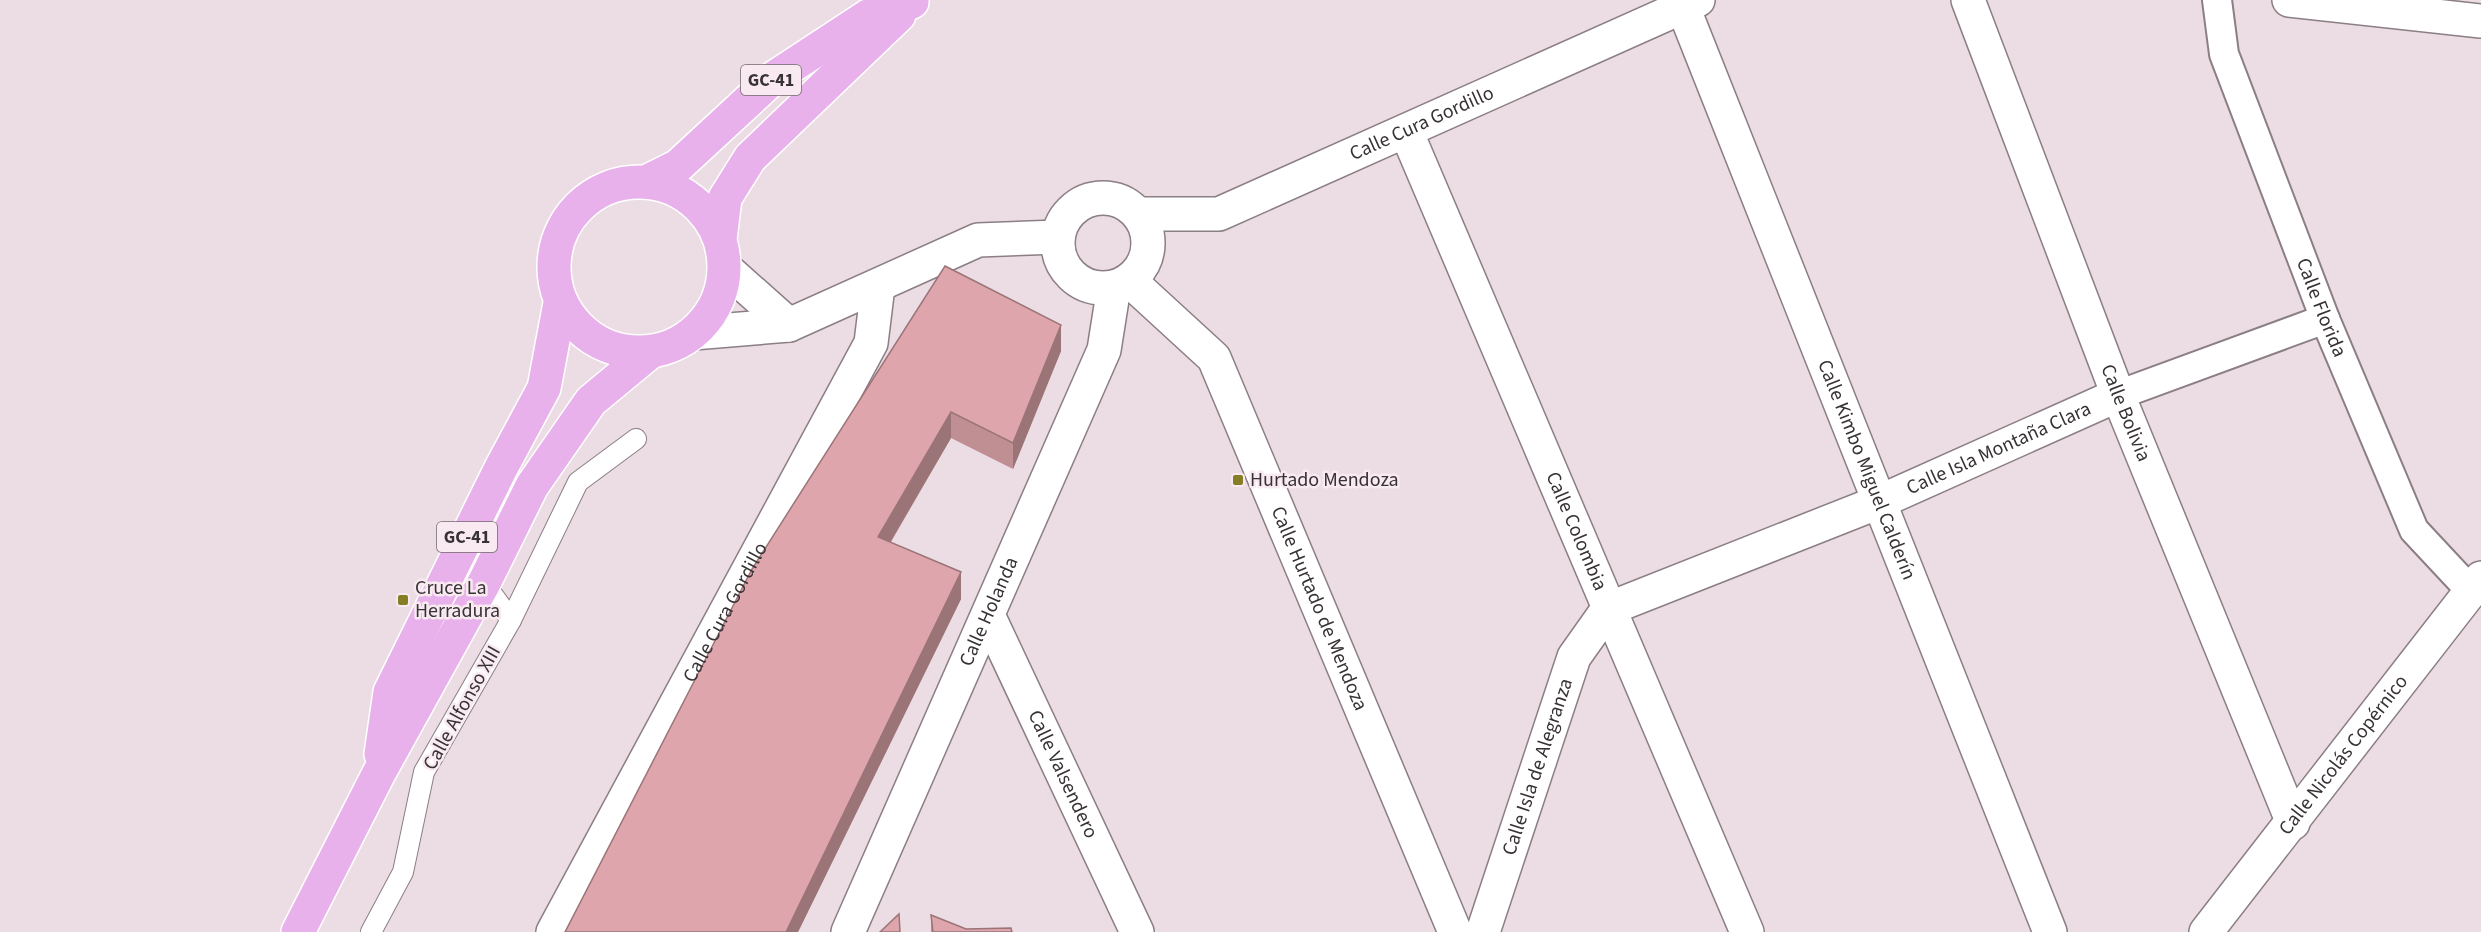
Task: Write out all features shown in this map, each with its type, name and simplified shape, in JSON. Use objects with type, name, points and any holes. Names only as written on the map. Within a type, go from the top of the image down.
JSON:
[{"type":"main road","name":"GC-41","points":[[646,182],[678,166],[772,79],[868,16],[913,1]]},
{"type":"main road","name":"GC-41","points":[[723,254],[704,211],[678,191],[646,182],[616,184],[589,197],[568,218],[556,244],[553,274],[560,303],[581,332],[613,349],[649,352],[672,346],[693,333],[714,308],[721,293],[723,254],[725,198],[750,158],[913,1]]},
{"type":"main road","name":"GC-41","points":[[379,773],[390,692],[501,468],[544,388],[560,303]]},
{"type":"main road","name":"GC-41","points":[[298,932],[379,773],[484,583],[532,486],[591,401],[649,352]]},
{"type":"street","name":"Calle Bolivia","points":[[1968,0],[2118,395],[2293,823]]},
{"type":"street","name":"Calle Florida","points":[[2217,0],[2224,54],[2325,319],[2414,530],[2476,584]]},
{"type":"street","points":[[2289,0],[2481,21]]},
{"type":"street","name":"Calle Cura Gordillo","points":[[1138,214],[1219,214],[1690,3]]},
{"type":"street","name":"Calle Kimbo Miguel Calderín","points":[[1690,3],[1879,502],[2050,932]]},
{"type":"street","name":"Calle Colombia","points":[[1406,131],[1747,932]]},
{"type":"street","points":[[1111,198],[1126,203],[1138,214],[1147,232],[1148,248],[1144,264],[1121,284],[1098,288],[1084,284],[1071,276],[1058,252],[1058,237],[1063,222],[1076,207],[1090,199],[1111,198]]},
{"type":"street","points":[[693,333],[789,325],[978,240],[1058,237]]},
{"type":"street","points":[[723,254],[789,325]]},
{"type":"street","name":"Calle Holanda","points":[[848,932],[1104,350],[1121,284]]},
{"type":"street","name":"Calle Hurtado de Mendoza","points":[[1121,284],[1214,358],[1455,932]]},
{"type":"street","name":"Calle Cura Gordillo","points":[[553,932],[871,343],[878,286]]},
{"type":"street","name":"Calle Isla Montaña Clara","points":[[1608,609],[1879,502],[2118,395],[2325,319]]},
{"type":"street","name":"Calle Nicolás Copérnico","points":[[2206,932],[2293,823],[2476,584]]},
{"type":"street","name":"Calle Isla de Alegranza","points":[[1483,932],[1574,657],[1608,609]]},
{"type":"street","name":"Calle Valsendero","points":[[988,615],[1137,932]]},
{"type":"lane","name":"Calle Alfonso XIII","points":[[371,932],[403,872],[424,772],[511,620],[578,482],[636,439]]},
{"type":"lane","points":[[484,583],[511,620]]},
{"type":"building","points":[[945,266],[1061,325],[1013,443],[951,412],[878,537],[961,572],[786,932],[565,932],[752,569]]},
{"type":"building","points":[[899,914],[900,932],[880,932]]},
{"type":"building","points":[[931,915],[966,929],[1011,928],[1012,932],[933,932]]},
{"type":"place","name":"Hurtado Mendoza","points":[[1238,480]]},
{"type":"place","name":"Cruce La Herradura","points":[[403,600]]}]
